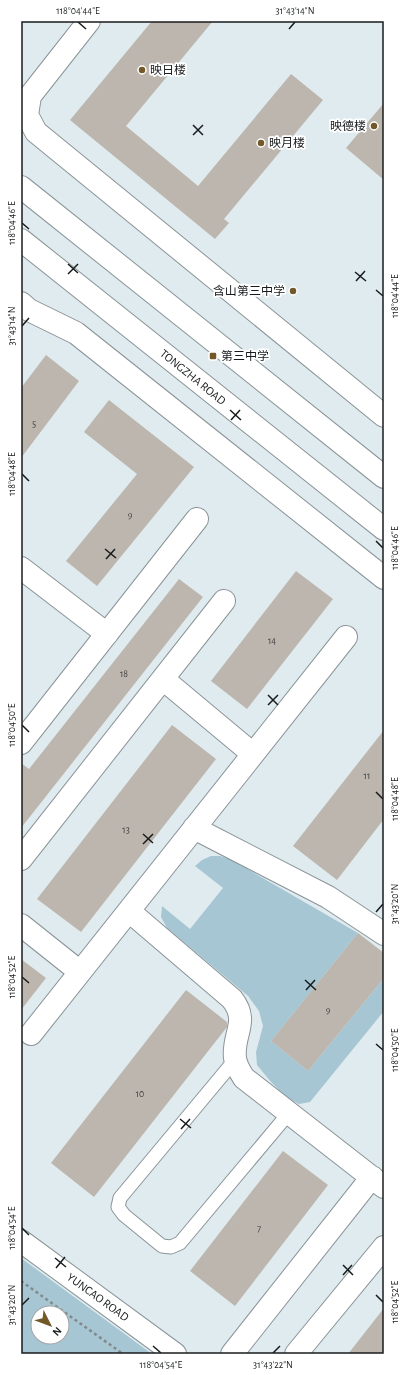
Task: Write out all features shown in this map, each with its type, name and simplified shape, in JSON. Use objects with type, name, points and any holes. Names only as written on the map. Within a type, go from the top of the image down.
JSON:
[{"type":"street","points":[[89,21],[30,96],[27,116],[36,132],[384,416]]},
{"type":"street","points":[[21,187],[384,477]]},
{"type":"street","name":"TONGZHA ROAD","points":[[21,240],[384,529]]},
{"type":"street","points":[[21,303],[29,310],[76,333],[384,578]]},
{"type":"street","points":[[21,744],[197,519]]},
{"type":"street","points":[[21,568],[107,634]]},
{"type":"street","points":[[21,859],[224,601]]},
{"type":"street","points":[[31,1034],[346,637]]},
{"type":"street","points":[[162,679],[253,754]]},
{"type":"street","points":[[194,828],[328,897],[384,934]]},
{"type":"street","points":[[129,911],[232,999],[239,1008],[240,1021],[234,1053],[237,1067],[244,1078],[378,1182],[232,1354]]},
{"type":"street","points":[[21,924],[80,972]]},
{"type":"street","name":"YUNCAO ROAD","points":[[21,1240],[175,1354]]},
{"type":"street","points":[[296,1354],[384,1246]]},
{"type":"lane","points":[[235,1060],[120,1198],[118,1207],[124,1216],[162,1246],[171,1247],[180,1243],[289,1113]]},
{"type":"path","points":[[21,1281],[123,1354]]},
{"type":"shaded area","points":[[211,856],[220,856],[230,859],[358,933],[271,1041],[308,1071],[384,978],[384,1011],[310,1102],[299,1104],[287,1098],[257,1065],[256,1052],[263,1026],[259,1011],[248,996],[167,928],[161,917],[162,906],[190,929],[223,888],[195,866],[202,860]]},
{"type":"shaded area","points":[[21,1258],[152,1354],[21,1354]]},
{"type":"building","points":[[152,21],[213,21],[126,126],[198,186],[291,74],[323,100],[224,219],[229,223],[215,239],[70,120]]},
{"type":"building","name":"映德楼","points":[[384,103],[384,180],[346,148]]},
{"type":"building","points":[[46,355],[79,381],[21,458],[21,388]]},
{"type":"building","points":[[109,400],[194,467],[97,586],[66,561],[137,474],[84,432]]},
{"type":"building","points":[[296,571],[333,599],[247,709],[211,681]]},
{"type":"building","points":[[179,579],[203,597],[21,828],[21,763],[29,769]]},
{"type":"building","points":[[172,725],[216,759],[81,932],[37,899]]},
{"type":"building","points":[[384,730],[384,819],[337,880],[293,846]]},
{"type":"building","points":[[358,933],[384,953],[384,978],[308,1071],[271,1041]]},
{"type":"building","points":[[21,959],[46,978],[21,1010]]},
{"type":"building","points":[[186,990],[227,1022],[227,1027],[94,1197],[51,1163]]},
{"type":"building","points":[[283,1151],[328,1185],[235,1306],[190,1271]]},
{"type":"building","points":[[384,1308],[384,1354],[348,1354]]},
{"type":"place","name":"映日楼","points":[[142,70]]},
{"type":"place","name":"映德楼","points":[[374,126]]},
{"type":"place","name":"映月楼","points":[[261,143]]},
{"type":"place","name":"含山第三中学","points":[[293,291]]},
{"type":"place","name":"第三中学","points":[[213,356]]}]
